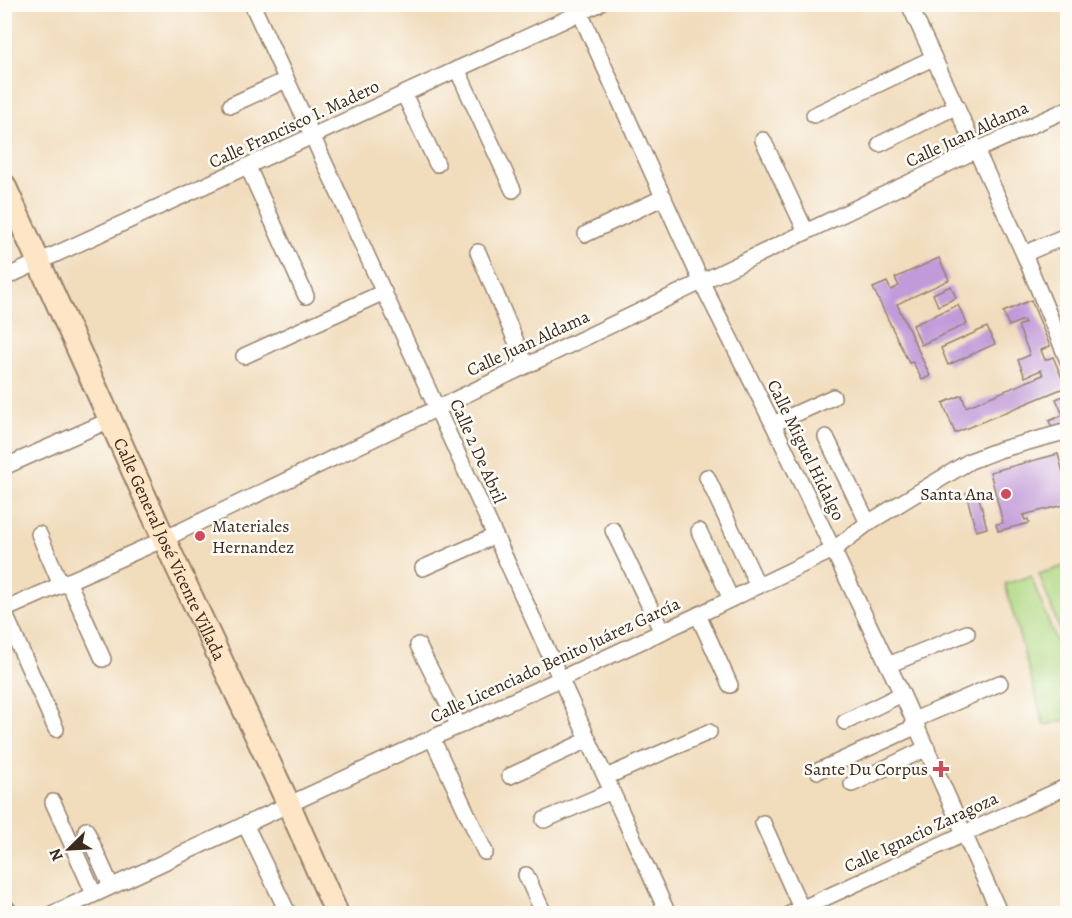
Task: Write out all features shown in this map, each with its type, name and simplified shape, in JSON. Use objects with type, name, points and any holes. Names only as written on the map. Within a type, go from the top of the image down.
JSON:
[{"type":"main road","name":"Calle General José Vicente Villada","points":[[4,185],[337,914]]},
{"type":"street","name":"Calle 2 De Abril","points":[[252,4],[668,914]]},
{"type":"street","name":"Calle Francisco I. Madero","points":[[4,278],[404,94],[578,9],[599,4]]},
{"type":"street","points":[[909,4],[1024,254],[1068,361]]},
{"type":"street","name":"Calle Miguel Hidalgo","points":[[578,9],[702,283],[773,424],[916,723],[1000,914]]},
{"type":"street","points":[[814,115],[933,58]]},
{"type":"street","points":[[457,69],[513,190]]},
{"type":"street","points":[[231,105],[286,80]]},
{"type":"street","points":[[404,94],[436,164]]},
{"type":"street","points":[[879,144],[957,106]]},
{"type":"street","name":"Calle Juan Aldama","points":[[4,611],[164,539],[977,150],[1068,109]]},
{"type":"street","points":[[763,140],[806,232]]},
{"type":"street","points":[[248,167],[306,296]]},
{"type":"street","points":[[586,234],[664,197]]},
{"type":"street","points":[[1024,254],[1068,236]]},
{"type":"street","points":[[478,252],[526,365]]},
{"type":"street","points":[[244,356],[384,292]]},
{"type":"street","points":[[773,424],[832,397]]},
{"type":"street","points":[[4,467],[110,420]]},
{"type":"street","name":"Calle Licenciado Benito Juárez García","points":[[52,914],[71,909],[94,894],[662,632],[833,550],[868,523],[970,460],[1068,431]]},
{"type":"street","points":[[826,437],[868,523]]},
{"type":"street","points":[[706,477],[758,586]]},
{"type":"street","points":[[613,530],[662,632]]},
{"type":"street","points":[[699,531],[731,598]]},
{"type":"street","points":[[39,534],[103,659]]},
{"type":"street","points":[[423,568],[495,536]]},
{"type":"street","points":[[4,611],[56,729]]},
{"type":"street","points":[[698,615],[730,685]]},
{"type":"street","points":[[888,665],[967,633]]},
{"type":"street","points":[[418,645],[459,726]]},
{"type":"street","points":[[818,771],[1000,683]]},
{"type":"street","points":[[845,722],[902,694]]},
{"type":"street","points":[[544,820],[709,732]]},
{"type":"street","points":[[432,738],[485,852]]},
{"type":"street","points":[[510,776],[588,740]]},
{"type":"street","points":[[852,784],[927,748]]},
{"type":"street","name":"Calle Ignacio Zaragoza","points":[[796,911],[1068,786]]},
{"type":"street","points":[[53,802],[94,894]]},
{"type":"street","points":[[763,823],[796,911]]},
{"type":"street","points":[[245,824],[286,909]]},
{"type":"street","points":[[86,830],[111,886]]},
{"type":"street","points":[[526,874],[544,914]]},
{"type":"green space","points":[[1067,565],[1068,644],[1065,644],[1039,574]]},
{"type":"green space","points":[[1031,576],[1067,670],[1067,720],[1044,725],[1005,584]]},
{"type":"building","points":[[939,258],[949,280],[897,304],[930,376],[922,380],[913,362],[909,363],[873,288],[887,282],[891,290],[899,286],[895,278]]},
{"type":"building","points":[[951,286],[956,298],[938,306],[933,294]]},
{"type":"building","points":[[1031,300],[1050,346],[1041,350],[1045,360],[1053,357],[1066,387],[955,433],[943,403],[962,395],[966,407],[1043,375],[1041,370],[1025,377],[1018,360],[1030,355],[1018,326],[1025,323],[1023,320],[1009,326],[1003,312]]},
{"type":"building","points":[[958,305],[967,324],[921,345],[913,325]]},
{"type":"building","points":[[987,327],[995,344],[948,365],[941,348]]},
{"type":"building","points":[[1068,394],[1068,426],[1054,432],[1049,421],[1063,415],[1056,399]]},
{"type":"building","points":[[1058,454],[1068,491],[1068,504],[1023,515],[1029,523],[998,531],[996,524],[1003,523],[990,472]]},
{"type":"building","points":[[977,490],[987,528],[976,531],[966,493]]},
{"type":"place","name":"Santa Ana","points":[[1006,494]]},
{"type":"place","name":"Materiales Hernandez","points":[[200,536]]},
{"type":"place","name":"Sante Du Corpus","points":[[941,769]]}]
